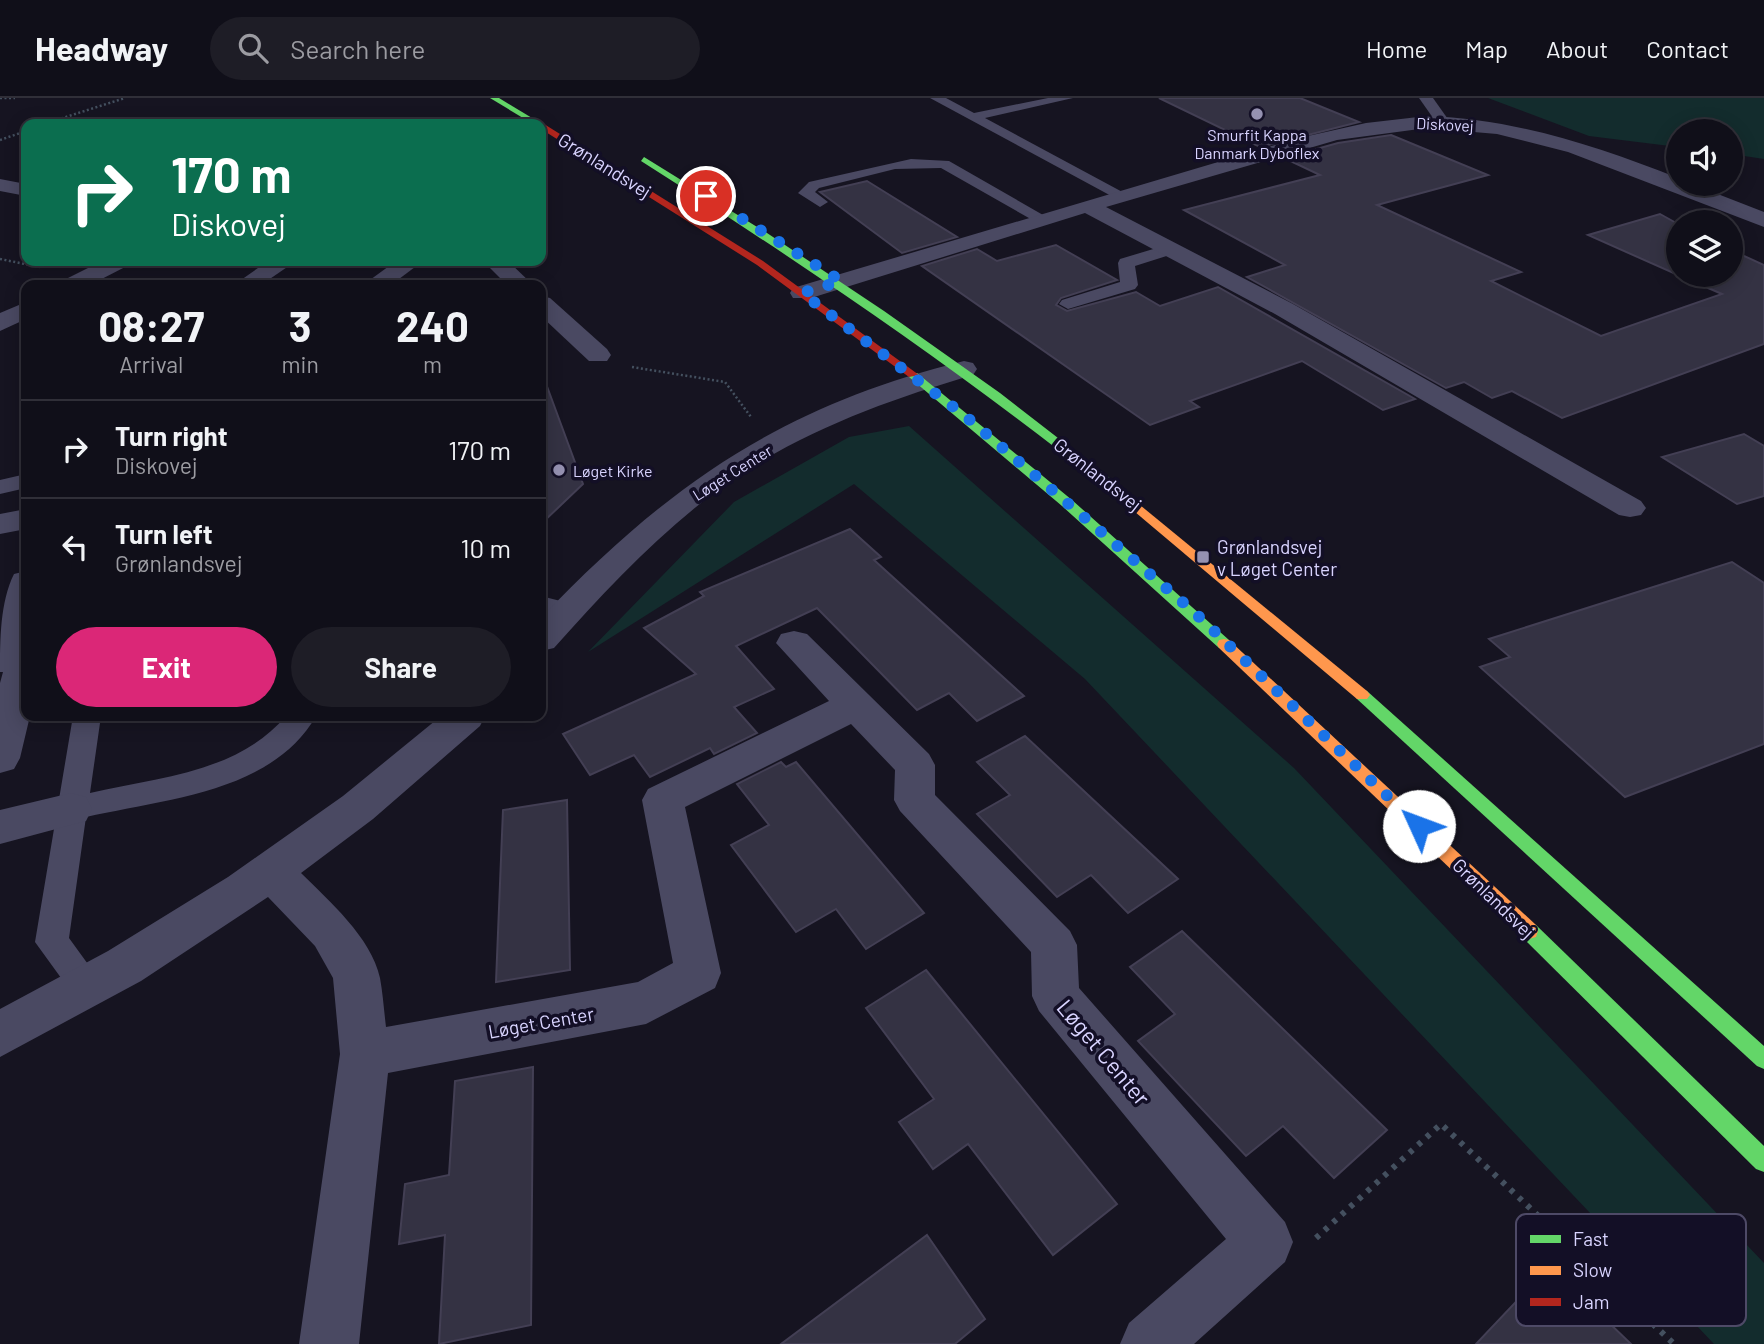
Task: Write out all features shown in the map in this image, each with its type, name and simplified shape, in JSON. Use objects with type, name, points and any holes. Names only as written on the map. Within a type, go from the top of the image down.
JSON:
[{"type":"street","name":"Grønlandsvej","points":[[494,98],[530,119]]},
{"type":"street","name":"Diskovej","points":[[802,293],[1120,195],[1280,150],[1409,122],[1443,122],[1511,130],[1549,139],[1764,220]]},
{"type":"street","name":"Grønlandsvej","points":[[546,129],[644,188],[802,293],[920,382],[1034,474],[1194,612],[1757,1144]]},
{"type":"street","name":"Grønlandsvej","points":[[629,150],[841,281],[964,369],[1203,557],[1531,846],[1764,1059]]},
{"type":"street","points":[[0,186],[21,189]]},
{"type":"street","points":[[1087,206],[1284,309],[1630,508]]},
{"type":"street","points":[[82,280],[109,266]]},
{"type":"street","points":[[253,280],[276,266]]},
{"type":"street","points":[[382,280],[404,266]]},
{"type":"street","points":[[500,266],[516,280]]},
{"type":"street","points":[[546,308],[598,355]]},
{"type":"street","points":[[0,323],[21,312]]},
{"type":"street","name":"Løget Center","points":[[546,627],[554,608],[709,482],[832,416],[920,382],[964,369]]},
{"type":"street","points":[[0,524],[21,520]]},
{"type":"street","points":[[0,758],[21,614]]},
{"type":"street","name":"Løget Center","points":[[794,643],[915,765],[915,800],[1054,945],[1056,996],[1265,1242]]},
{"type":"street","name":"Løget Center","points":[[365,1054],[646,1003],[698,973],[663,800],[855,705]]},
{"type":"street","points":[[0,1034],[89,989],[272,873],[397,779],[461,721]]},
{"type":"street","points":[[0,827],[71,809]]},
{"type":"street","points":[[272,873],[331,932],[356,975],[365,1054],[329,1344]]},
{"type":"street","points":[[1150,1344],[1265,1242]]},
{"type":"lane","points":[[936,98],[1120,195]]},
{"type":"lane","points":[[972,117],[1067,98]]},
{"type":"lane","points":[[1425,98],[1434,106],[1443,122]]},
{"type":"lane","points":[[820,202],[807,193],[814,185],[908,162],[927,162],[944,164],[1042,219]]},
{"type":"lane","points":[[1068,304],[1129,285],[1126,262],[1170,249]]},
{"type":"lane","points":[[0,486],[21,482]]},
{"type":"lane","points":[[86,721],[52,942],[89,989]]},
{"type":"lane","points":[[71,809],[210,779],[255,759],[292,733],[299,721]]},
{"type":"path","points":[[0,99],[15,98]]},
{"type":"path","points":[[60,119],[125,98]]},
{"type":"path","points":[[0,140],[21,133]]},
{"type":"path","points":[[598,355],[605,362],[725,382],[772,446]]},
{"type":"path","points":[[1265,1242],[1314,1241],[1441,1124],[1536,1214]]},
{"type":"path","points":[[1655,1326],[1674,1344]]},
{"type":"green space","points":[[1488,98],[1764,98],[1764,159],[1743,156],[1743,119],[1666,119],[1666,146],[1589,136]]},
{"type":"green space","points":[[909,426],[1294,768],[1717,1214],[1591,1214],[1085,679],[854,484],[588,652],[734,502],[849,437]]},
{"type":"green space","points":[[1746,1244],[1764,1263],[1764,1344],[1714,1344],[1697,1326],[1746,1326]]},
{"type":"building","points":[[1159,98],[1300,98],[1359,122],[1260,147]]},
{"type":"building","points":[[1391,135],[1488,175],[1377,205],[1521,272],[1491,281],[1601,336],[1722,294],[1706,287],[1743,287],[1743,255],[1764,265],[1764,344],[1562,418],[1512,391],[1492,398],[1464,382],[1446,388],[1247,277],[1285,265],[1184,210],[1320,175],[1284,158],[1338,143]]},
{"type":"building","points":[[867,181],[957,237],[902,253],[820,192]]},
{"type":"building","points":[[1660,214],[1666,217],[1666,270],[1588,235]]},
{"type":"building","points":[[1056,245],[1117,280],[1061,298],[1056,305],[1067,311],[1136,292],[1160,306],[1218,287],[1415,399],[1383,410],[1302,361],[1190,401],[1199,407],[1150,425],[922,266],[977,249],[997,261]]},
{"type":"building","name":"Løget Kirke","points":[[546,384],[583,484],[546,519]]},
{"type":"building","points":[[1744,434],[1764,446],[1764,496],[1737,504],[1662,457]]},
{"type":"building","points":[[850,529],[881,557],[874,560],[1024,696],[977,721],[949,693],[917,710],[817,608],[736,646],[774,689],[734,707],[757,733],[714,754],[710,748],[650,777],[634,755],[590,775],[563,734],[696,674],[644,628],[704,596],[700,592]]},
{"type":"building","points":[[1732,562],[1764,583],[1764,744],[1625,797],[1480,667],[1510,657],[1489,639]]},
{"type":"building","points":[[1025,736],[1178,879],[1128,913],[1091,875],[1057,897],[977,814],[1010,795],[977,762]]},
{"type":"building","points":[[781,762],[786,767],[796,762],[924,913],[866,949],[836,909],[796,932],[731,845],[769,825],[737,784]]},
{"type":"building","points":[[567,800],[570,970],[496,982],[503,810]]},
{"type":"building","points":[[1182,931],[1387,1130],[1334,1178],[1283,1126],[1246,1156],[1138,1041],[1175,1014],[1130,967]]},
{"type":"building","points":[[926,970],[1117,1204],[1053,1255],[968,1144],[933,1169],[899,1122],[934,1099],[866,1008]]},
{"type":"building","points":[[533,1067],[531,1325],[439,1344],[445,1235],[399,1244],[405,1184],[449,1175],[455,1081]]},
{"type":"building","points":[[927,1235],[985,1319],[955,1344],[781,1344]]},
{"type":"building","points":[[1516,1302],[1516,1326],[1612,1326],[1631,1344],[1476,1344]]},
{"type":"traffic: fast","points":[[494,98],[530,119]]},
{"type":"traffic: fast","points":[[644,159],[881,313],[996,395],[1107,482]]},
{"type":"traffic: fast","points":[[913,375],[1067,503],[1224,644]]},
{"type":"traffic: fast","points":[[1362,695],[1764,1059]]},
{"type":"traffic: fast","points":[[1529,931],[1764,1161]]},
{"type":"traffic: slow","points":[[1107,482],[1362,695]]},
{"type":"traffic: slow","points":[[1224,644],[1529,931]]},
{"type":"traffic: jam","points":[[546,129],[760,263],[913,375]]},
{"type":"place","name":"Smurfit Kappa Danmark Dyboflex","points":[[1257,114]]},
{"type":"place","name":"Løget Kirke","points":[[559,470]]},
{"type":"place","name":"Grønlandsvej v Løget Center","points":[[1203,557]]},
{"type":"route","points":[[706,196],[841,281],[802,293],[964,415],[1194,612],[1419,826]]}]
